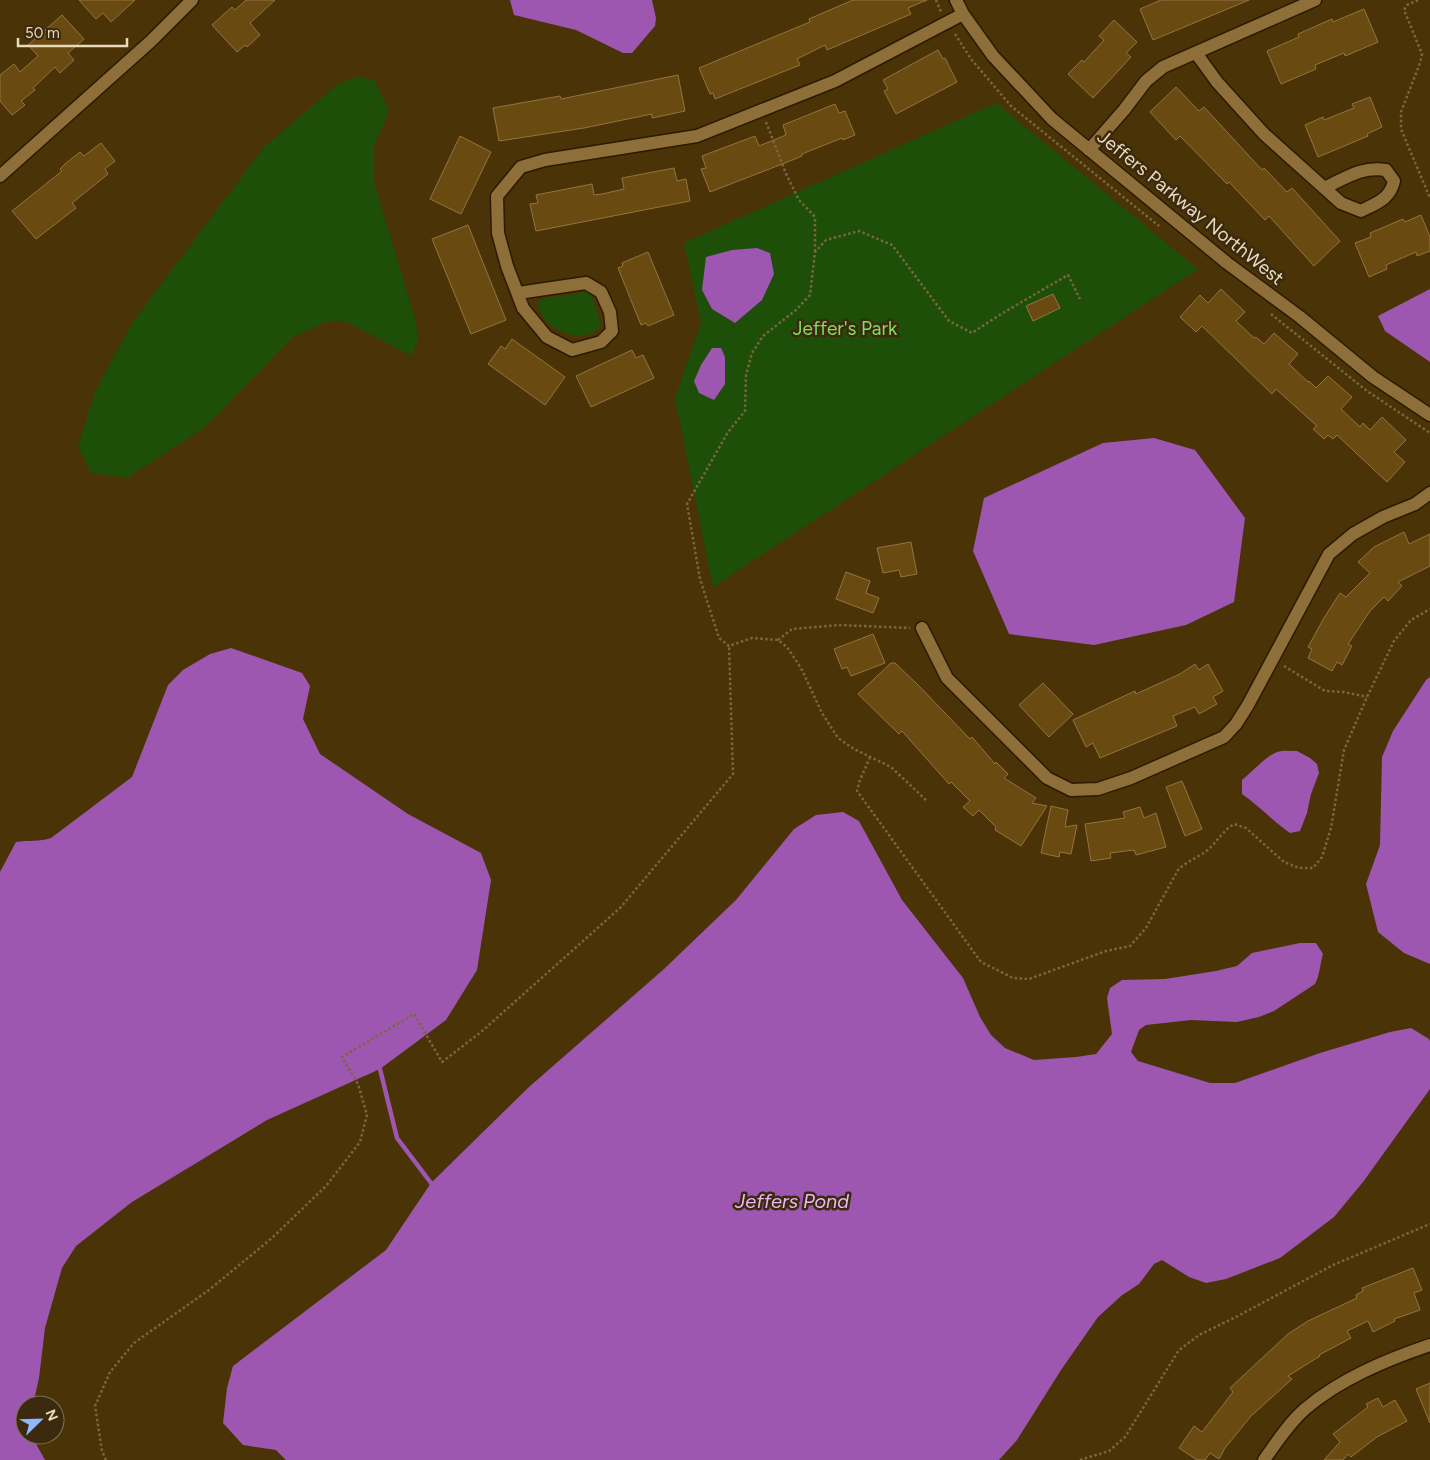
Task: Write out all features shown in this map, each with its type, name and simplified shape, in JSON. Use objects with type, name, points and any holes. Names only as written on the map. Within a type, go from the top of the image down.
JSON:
[{"type":"street","points":[[0,176],[151,41],[192,0]]},
{"type":"street","name":"Jeffers Parkway NorthWest","points":[[956,0],[962,14],[993,56],[1052,119],[1228,263],[1300,317],[1373,377],[1430,415]]},
{"type":"street","points":[[1089,150],[1146,81],[1164,68],[1315,0]]},
{"type":"street","points":[[518,293],[586,284],[601,292],[610,312],[612,331],[601,342],[572,350],[547,337],[523,308],[508,266],[498,233],[497,196],[521,168],[545,160],[697,136],[835,81],[962,14]]},
{"type":"street","points":[[1196,53],[1217,82],[1264,134],[1324,188],[1341,203],[1361,211],[1380,202],[1391,192],[1394,181],[1386,170],[1373,168],[1359,171],[1324,188]]},
{"type":"street","points":[[922,628],[947,678],[1047,778],[1072,790],[1098,789],[1131,778],[1224,737],[1236,724],[1248,705],[1329,554],[1353,534],[1383,517],[1415,504],[1430,493]]},
{"type":"street","points":[[1264,1460],[1304,1410],[1348,1380],[1391,1358],[1430,1344]]},
{"type":"path","points":[[1418,0],[1407,5],[1404,10],[1422,54],[1401,112],[1401,129],[1430,198]]},
{"type":"path","points":[[106,1460],[102,1451],[95,1406],[110,1372],[134,1343],[216,1285],[272,1238],[326,1186],[360,1142],[367,1115],[358,1084],[342,1057],[414,1014],[442,1062],[481,1032],[620,908],[733,774],[729,646],[719,638],[700,579],[687,504],[728,432],[745,411],[746,375],[752,353],[763,336],[796,310],[810,295],[815,252],[815,217],[799,200],[761,111]]},
{"type":"path","points":[[815,252],[826,240],[859,230],[892,245],[949,321],[972,333],[1068,275],[1080,299]]},
{"type":"path","points":[[870,756],[857,791],[981,962],[1013,978],[1029,979],[1106,951],[1130,946],[1146,928],[1178,870],[1185,863],[1206,851],[1227,828],[1234,824],[1246,828],[1284,862],[1299,868],[1313,868],[1322,857],[1331,828],[1344,750],[1367,697],[1394,642],[1411,620],[1430,609]]},
{"type":"path","points":[[778,640],[792,629],[839,625],[922,628]]},
{"type":"path","points":[[729,646],[752,638],[778,640],[786,647],[801,668],[822,713],[838,738],[854,749],[891,767],[926,800]]},
{"type":"path","points":[[1273,659],[1325,691],[1344,692],[1367,697]]},
{"type":"path","points":[[1080,1460],[1109,1451],[1125,1437],[1179,1350],[1199,1335],[1333,1265],[1430,1224]]},
{"type":"green space","points":[[356,77],[374,80],[389,111],[374,145],[374,182],[416,322],[418,340],[411,356],[345,321],[326,322],[293,337],[204,428],[127,478],[91,473],[78,446],[95,392],[132,323],[264,147],[337,85]]},
{"type":"green space","name":"Jeffer's Park","points":[[996,103],[1198,269],[713,587],[675,398],[701,323],[684,243]]},
{"type":"green space","points":[[587,292],[593,299],[601,325],[594,332],[585,335],[575,335],[564,332],[546,321],[540,312],[538,303],[541,299]]},
{"type":"water","points":[[510,0],[652,0],[656,18],[655,26],[632,53],[623,53],[576,30],[514,15]]},
{"type":"water","points":[[757,248],[770,253],[774,274],[762,300],[735,323],[712,309],[702,290],[706,257],[732,250]]},
{"type":"water","points":[[1430,289],[1430,362],[1385,331],[1378,316]]},
{"type":"water","points":[[712,348],[721,348],[725,357],[725,384],[714,400],[699,393],[694,381],[701,365]]},
{"type":"water","points":[[1154,438],[1195,450],[1245,518],[1234,602],[1186,625],[1094,645],[1009,634],[973,551],[984,498],[1103,443]]},
{"type":"water","points":[[231,648],[302,673],[310,686],[303,719],[320,754],[408,814],[481,853],[491,880],[477,970],[446,1020],[380,1069],[267,1120],[132,1202],[76,1246],[62,1268],[45,1328],[35,1395],[15,1395],[15,1445],[37,1445],[45,1460],[0,1460],[0,872],[16,842],[51,838],[132,777],[168,685],[183,670],[210,654]]},
{"type":"water","points":[[1430,677],[1430,964],[1404,953],[1378,932],[1366,884],[1380,845],[1382,757],[1393,731],[1426,680]]},
{"type":"water","points":[[1282,751],[1297,751],[1317,764],[1319,773],[1300,831],[1290,833],[1242,794],[1242,780],[1272,754]]},
{"type":"water","name":"Jeffers Pond","points":[[843,812],[859,821],[902,900],[963,978],[980,1017],[991,1035],[1005,1048],[1034,1060],[1096,1054],[1112,1034],[1107,998],[1110,988],[1122,980],[1165,979],[1216,971],[1237,966],[1252,953],[1300,943],[1316,943],[1323,954],[1315,984],[1274,1011],[1237,1022],[1191,1020],[1146,1025],[1139,1030],[1131,1052],[1138,1061],[1210,1083],[1235,1083],[1320,1053],[1390,1032],[1411,1028],[1430,1041],[1430,1089],[1363,1182],[1334,1217],[1280,1258],[1226,1279],[1206,1283],[1189,1277],[1162,1260],[1154,1264],[1139,1284],[1121,1296],[1098,1317],[1061,1370],[1017,1440],[999,1460],[286,1460],[276,1450],[243,1445],[223,1423],[227,1388],[233,1366],[386,1250],[431,1183],[529,1087],[664,969],[736,900],[794,829],[816,815]]},
{"type":"building","points":[[79,0],[135,0],[111,22],[103,13],[96,19]]},
{"type":"building","points":[[246,0],[275,0],[250,23],[260,35],[247,47],[245,45],[237,52],[212,25],[232,7],[235,10]]},
{"type":"building","points":[[853,0],[927,0],[908,8],[911,14],[827,50],[825,45],[797,59],[800,65],[715,99],[713,93],[710,94],[699,68],[810,22],[809,19]]},
{"type":"building","points":[[1161,0],[1249,0],[1153,40],[1140,9]]},
{"type":"building","points":[[1364,9],[1378,42],[1345,56],[1344,53],[1315,65],[1316,69],[1281,84],[1267,51],[1299,37],[1298,34],[1332,19],[1333,22]]},
{"type":"building","points":[[62,15],[84,39],[68,53],[74,60],[60,73],[55,67],[33,88],[35,90],[21,101],[25,105],[12,115],[0,101],[0,75],[14,64],[20,72],[38,56],[28,45]]},
{"type":"building","points":[[1114,20],[1137,42],[1126,53],[1131,57],[1093,98],[1068,74],[1082,60],[1084,62],[1104,40],[1099,36]]},
{"type":"building","points":[[938,50],[943,59],[945,58],[957,82],[896,114],[884,91],[888,89],[883,80]]},
{"type":"building","points":[[678,75],[685,111],[652,118],[652,114],[584,128],[499,141],[493,108],[560,96],[561,99]]},
{"type":"building","points":[[1176,87],[1199,111],[1204,107],[1262,170],[1264,168],[1287,192],[1292,188],[1340,241],[1314,266],[1269,216],[1265,220],[1229,182],[1227,184],[1180,136],[1176,140],[1150,112]]},
{"type":"building","points":[[1370,97],[1382,127],[1367,134],[1368,136],[1318,157],[1305,125],[1323,117],[1324,120],[1354,108],[1352,104]]},
{"type":"building","points":[[835,104],[839,113],[845,111],[855,135],[843,140],[842,138],[802,154],[802,156],[790,161],[710,192],[701,169],[706,168],[702,156],[755,136],[759,146],[786,135],[783,125]]},
{"type":"building","points":[[460,136],[491,152],[461,214],[430,199]]},
{"type":"building","points":[[101,143],[115,161],[105,169],[108,174],[72,203],[76,208],[36,239],[12,211],[62,171],[60,169],[80,152],[84,156]]},
{"type":"building","points":[[674,168],[677,181],[686,179],[690,201],[536,231],[530,204],[538,203],[536,195],[592,184],[594,195],[602,194],[624,189],[622,178]]},
{"type":"building","points":[[1421,215],[1430,237],[1430,251],[1417,256],[1416,252],[1386,265],[1387,269],[1369,277],[1355,243],[1371,237],[1370,233],[1403,219],[1405,222]]},
{"type":"building","points":[[468,225],[506,320],[471,334],[432,239]]},
{"type":"building","points":[[648,252],[674,315],[648,326],[646,323],[641,325],[618,268],[623,266],[622,263]]},
{"type":"building","points":[[1221,289],[1245,312],[1236,321],[1254,338],[1256,337],[1264,344],[1274,333],[1298,354],[1289,364],[1308,382],[1316,388],[1328,376],[1352,397],[1341,409],[1360,427],[1363,423],[1370,430],[1382,417],[1406,440],[1394,452],[1405,462],[1387,482],[1337,435],[1333,439],[1328,435],[1324,439],[1313,429],[1317,426],[1276,389],[1272,394],[1202,326],[1196,332],[1180,317],[1200,295],[1208,303]]},
{"type":"building","points":[[1053,294],[1060,308],[1033,321],[1026,306]]},
{"type":"building","points":[[512,339],[565,377],[545,405],[488,364],[501,346],[505,349]]},
{"type":"building","points":[[632,350],[636,358],[643,355],[654,378],[591,407],[576,376]]},
{"type":"building","points":[[1404,532],[1409,544],[1430,534],[1430,566],[1398,582],[1402,586],[1388,601],[1384,597],[1370,611],[1348,644],[1352,646],[1342,665],[1337,662],[1332,671],[1308,658],[1312,649],[1308,647],[1340,593],[1346,597],[1370,573],[1358,562],[1374,547]]},
{"type":"building","points":[[911,542],[917,574],[901,577],[899,570],[883,573],[877,548]]},
{"type":"building","points":[[846,572],[870,581],[866,593],[879,598],[873,613],[836,599]]},
{"type":"building","points":[[873,634],[885,663],[851,676],[847,667],[842,669],[834,649]]},
{"type":"building","points":[[891,663],[895,663],[918,685],[970,739],[972,737],[995,764],[996,762],[1008,774],[1004,778],[1036,798],[1032,803],[1047,806],[1021,846],[995,830],[996,827],[979,810],[973,816],[963,807],[970,801],[951,782],[949,784],[902,731],[899,734],[858,694]]},
{"type":"building","points":[[1195,664],[1199,670],[1208,664],[1223,691],[1213,697],[1217,704],[1199,714],[1195,707],[1173,716],[1177,726],[1100,758],[1093,743],[1086,747],[1073,720],[1135,691],[1136,694],[1180,674]]},
{"type":"building","points":[[1043,683],[1073,714],[1049,737],[1019,705]]},
{"type":"building","points":[[1182,781],[1202,829],[1185,836],[1166,787]]},
{"type":"building","points":[[1051,806],[1068,810],[1065,827],[1077,825],[1071,854],[1060,852],[1059,857],[1041,853]]},
{"type":"building","points":[[1140,807],[1144,818],[1156,813],[1166,847],[1136,855],[1134,850],[1110,853],[1111,858],[1091,861],[1085,824],[1125,818],[1123,812]]},
{"type":"building","points":[[1413,1268],[1422,1290],[1414,1293],[1420,1310],[1394,1319],[1395,1321],[1373,1332],[1368,1321],[1347,1331],[1351,1338],[1319,1355],[1288,1376],[1292,1379],[1251,1416],[1225,1448],[1219,1459],[1210,1453],[1205,1460],[1197,1460],[1179,1448],[1194,1426],[1202,1432],[1233,1392],[1230,1388],[1288,1334],[1308,1321],[1357,1298],[1356,1295],[1363,1291],[1362,1288]]},
{"type":"building","points":[[1430,1383],[1430,1423],[1416,1389]]},
{"type":"building","points":[[1378,1398],[1383,1407],[1395,1400],[1407,1421],[1377,1437],[1351,1457],[1348,1454],[1343,1460],[1324,1460],[1340,1442],[1333,1434],[1368,1407],[1366,1404]]},
{"type":"waterway","points":[[377,1065],[380,1069],[397,1138],[431,1183],[435,1185]]}]
